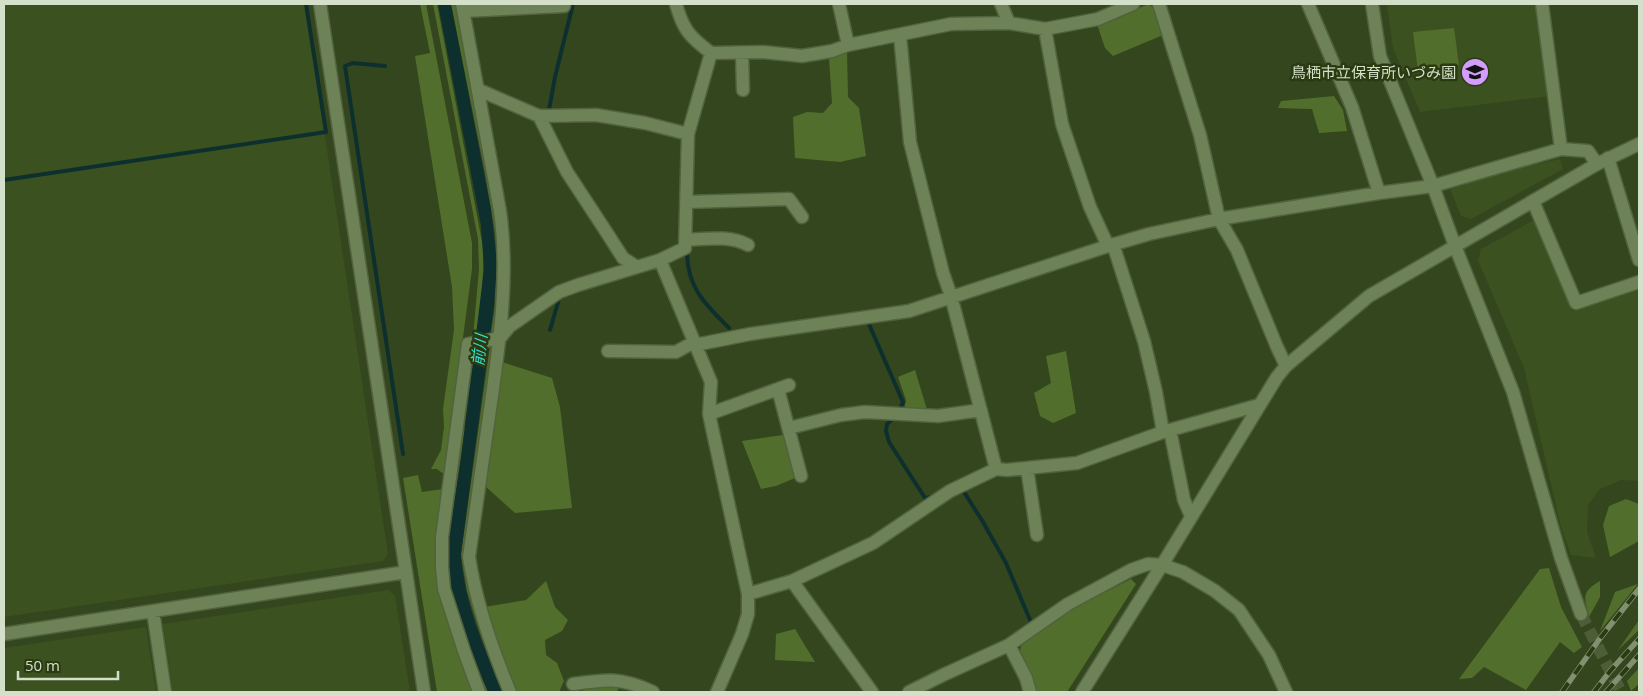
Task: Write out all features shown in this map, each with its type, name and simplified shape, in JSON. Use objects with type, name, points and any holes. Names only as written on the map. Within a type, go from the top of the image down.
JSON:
[{"type":"street","points":[[320,4],[424,692]]},
{"type":"street","points":[[510,692],[500,669],[481,609],[469,557],[505,265],[504,239],[462,8],[564,6],[564,4]]},
{"type":"street","points":[[676,4],[682,25],[694,40],[711,54],[763,52],[802,56],[951,24],[1009,23],[1045,29],[1098,19],[1133,4]]},
{"type":"street","points":[[839,4],[848,45]]},
{"type":"street","points":[[1001,4],[1009,23]]},
{"type":"street","points":[[1159,4],[1200,135],[1219,219],[1237,250],[1276,347],[1286,366]]},
{"type":"street","points":[[1308,4],[1352,107],[1379,193]]},
{"type":"street","points":[[1372,4],[1380,56],[1513,392],[1561,558],[1581,614]]},
{"type":"street","points":[[1542,4],[1561,149]]},
{"type":"street","points":[[1045,29],[1062,124],[1090,207],[1111,245],[1144,341],[1184,500],[1192,516]]},
{"type":"street","points":[[900,35],[911,148],[996,469]]},
{"type":"street","points":[[742,52],[743,90]]},
{"type":"street","points":[[479,692],[444,589],[442,567],[442,537],[468,344],[495,339],[510,326],[559,292],[660,260],[685,248],[688,134],[711,54]]},
{"type":"street","points":[[478,90],[539,116],[596,115],[645,123],[688,134]]},
{"type":"street","points":[[539,116],[567,172],[624,258],[637,267]]},
{"type":"street","points":[[1082,692],[1259,405],[1286,366],[1369,296],[1602,161],[1639,144]]},
{"type":"street","points":[[608,351],[676,352],[695,343],[909,311],[1149,234],[1219,219],[1433,186],[1561,149],[1588,151],[1602,161],[1639,260]]},
{"type":"street","points":[[686,202],[789,199],[802,218]]},
{"type":"street","points":[[1533,201],[1576,303],[1639,282]]},
{"type":"street","points":[[685,240],[726,238],[738,240],[748,245]]},
{"type":"street","points":[[660,260],[710,382],[709,414],[748,594],[748,614],[742,634],[717,692]]},
{"type":"street","points":[[709,414],[783,387],[789,428],[801,476]]},
{"type":"street","points":[[748,594],[792,581],[873,543],[950,491],[996,469],[1007,470],[1077,463],[1166,431],[1259,405]]},
{"type":"street","points":[[789,428],[841,415],[864,412],[938,416],[980,410]]},
{"type":"street","points":[[1027,468],[1037,535]]},
{"type":"street","points":[[909,692],[1010,645],[1068,604],[1131,570],[1148,564],[1162,565],[1183,572],[1215,591],[1239,610],[1269,655],[1286,692]]},
{"type":"street","points":[[4,634],[406,572]]},
{"type":"street","points":[[792,581],[872,692]]},
{"type":"street","points":[[153,611],[165,692]]},
{"type":"street","points":[[1010,645],[1026,678],[1030,692]]},
{"type":"street","points":[[573,684],[619,680],[653,692]]},
{"type":"shaded area","points":[[4,4],[305,4],[388,554],[383,561],[4,617]]},
{"type":"shaded area","points":[[420,4],[426,4],[472,243],[472,269],[445,475],[437,469],[431,469],[441,450],[444,427],[443,409],[454,330],[452,287],[415,56],[430,53]]},
{"type":"shaded area","points":[[433,4],[437,4],[483,247],[481,303],[476,336],[473,337],[479,269],[478,239]]},
{"type":"shaded area","points":[[451,4],[455,4],[485,155],[501,249],[495,332],[491,333],[495,306],[497,244],[484,168]]},
{"type":"shaded area","points":[[1149,4],[1156,11],[1163,35],[1113,56],[1105,48],[1097,24]]},
{"type":"shaded area","name":"鳥栖市立保育所いづみ園","points":[[1387,4],[1538,4],[1550,96],[1420,112],[1393,48]]},
{"type":"shaded area","points":[[1454,28],[1459,65],[1418,71],[1413,32]]},
{"type":"shaded area","points":[[847,50],[848,97],[859,108],[866,156],[840,162],[795,158],[793,117],[807,112],[823,113],[832,103],[829,58]]},
{"type":"shaded area","points":[[1334,96],[1343,110],[1347,131],[1319,133],[1312,109],[1278,108],[1281,101]]},
{"type":"shaded area","points":[[1560,159],[1563,169],[1471,219],[1461,216],[1450,189],[1466,185],[1465,180],[1535,161],[1538,164]]},
{"type":"shaded area","points":[[1534,220],[1572,311],[1639,290],[1639,481],[1621,480],[1600,489],[1588,505],[1587,532],[1596,558],[1571,555],[1561,527],[1524,368],[1478,260],[1481,249]]},
{"type":"shaded area","points":[[490,346],[493,346],[464,555],[498,679],[477,624],[467,591],[461,554]]},
{"type":"shaded area","points":[[1066,351],[1076,413],[1053,423],[1040,416],[1034,393],[1051,383],[1046,356]]},
{"type":"shaded area","points":[[502,362],[552,378],[560,407],[572,508],[515,513],[485,486]]},
{"type":"shaded area","points":[[915,370],[928,413],[904,411],[906,400],[898,377]]},
{"type":"shaded area","points":[[461,428],[465,428],[448,543],[450,591],[446,557],[447,524]]},
{"type":"shaded area","points":[[783,435],[795,478],[776,486],[761,489],[742,441]]},
{"type":"shaded area","points":[[418,475],[422,492],[443,489],[437,536],[475,692],[437,692],[403,478]]},
{"type":"shaded area","points":[[1626,499],[1639,504],[1639,541],[1610,557],[1603,525],[1609,506]]},
{"type":"shaded area","points":[[1549,568],[1561,607],[1582,647],[1574,653],[1560,642],[1526,690],[1484,667],[1472,678],[1459,679],[1540,569]]},
{"type":"shaded area","points":[[1131,579],[1136,584],[1067,692],[1037,692],[1020,650],[1022,642],[1078,606]]},
{"type":"shaded area","points":[[546,581],[555,607],[568,620],[562,631],[545,640],[546,655],[557,663],[564,681],[559,692],[513,692],[484,607],[526,600]]},
{"type":"shaded area","points":[[1600,581],[1600,597],[1589,617],[1585,600],[1587,592]]},
{"type":"shaded area","points":[[1638,584],[1600,631],[1615,592]]},
{"type":"shaded area","points":[[388,590],[395,596],[410,692],[173,692],[163,624]]},
{"type":"shaded area","points":[[450,591],[475,664],[488,692],[484,692],[469,657]]},
{"type":"shaded area","points":[[1639,620],[1639,630],[1618,650]]},
{"type":"shaded area","points":[[146,627],[156,692],[4,692],[4,648]]},
{"type":"shaded area","points":[[795,629],[815,662],[775,660],[776,634]]},
{"type":"shaded area","points":[[1639,668],[1639,684],[1631,691],[1627,681]]},
{"type":"shaded area","points":[[619,686],[617,692],[583,692],[583,687]]},
{"type":"water","name":"前川","points":[[438,4],[451,4],[491,209],[497,262],[494,306],[461,554],[466,590],[476,625],[504,692],[488,692],[451,589],[448,543],[461,458],[484,269],[481,225]]},
{"type":"waterway","points":[[4,180],[326,132],[306,4]]},
{"type":"waterway","points":[[549,110],[573,4]]},
{"type":"waterway","points":[[385,66],[353,63],[345,66],[403,454]]},
{"type":"waterway","points":[[687,254],[691,277],[700,296],[729,328]]},
{"type":"waterway","points":[[550,330],[559,299]]},
{"type":"waterway","points":[[868,322],[903,402],[900,410]]},
{"type":"waterway","points":[[895,417],[887,424],[886,431],[889,442],[925,498],[932,497]]},
{"type":"waterway","points":[[964,492],[1006,563],[1030,620]]},
{"type":"tunnel","points":[[1581,614],[1621,692]]},
{"type":"railway","points":[[1562,692],[1601,637],[1639,589]]},
{"type":"railway","points":[[1594,692],[1639,639]]},
{"type":"railway","points":[[1606,692],[1639,655]]},
{"type":"place","name":"鳥栖市立保育所いづみ園","points":[[1475,72]]}]
